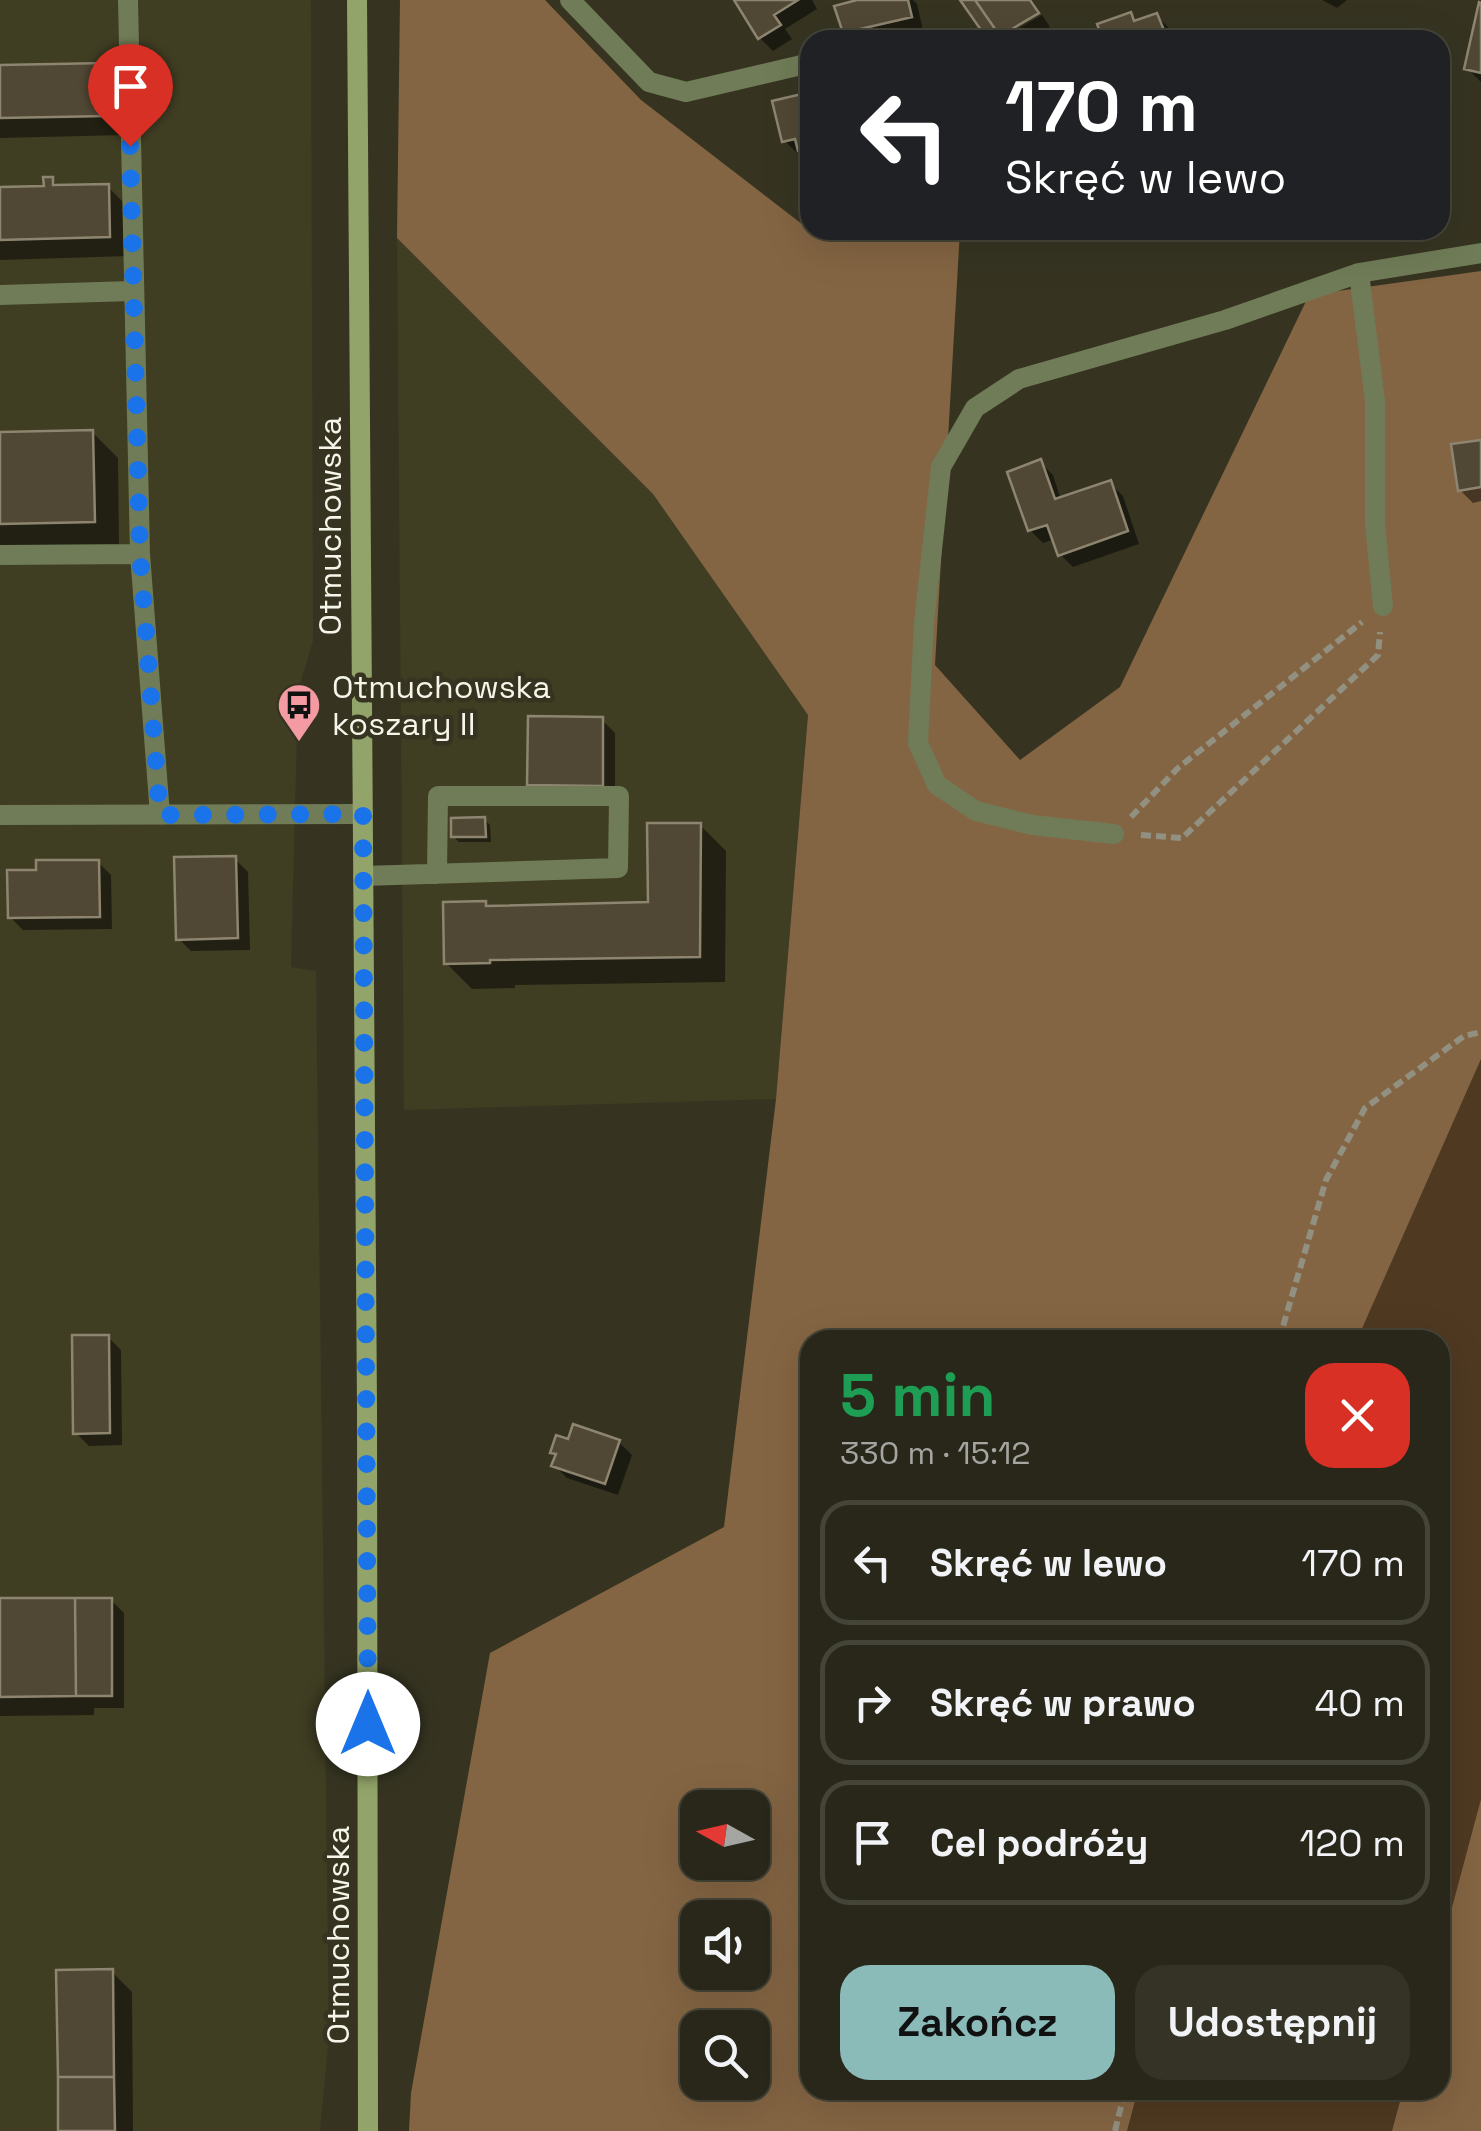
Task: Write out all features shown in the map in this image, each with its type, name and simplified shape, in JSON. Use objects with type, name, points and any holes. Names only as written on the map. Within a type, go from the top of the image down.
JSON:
[{"type":"main road","name":"Otmuchowska","points":[[357,0],[368,2131]]},
{"type":"street","points":[[128,0],[140,554],[160,815]]},
{"type":"street","points":[[570,0],[649,82],[686,92],[800,65]]},
{"type":"street","points":[[1114,834],[1032,825],[976,810],[937,785],[918,743],[924,624],[941,467],[975,408],[1019,379],[1225,320],[1359,274],[1481,254]]},
{"type":"street","points":[[1359,274],[1375,401],[1375,523],[1383,606]]},
{"type":"street","points":[[0,296],[132,291]]},
{"type":"street","points":[[0,555],[140,554]]},
{"type":"street","points":[[363,876],[438,874],[618,868],[619,796],[438,796],[438,874]]},
{"type":"street","points":[[0,815],[363,814]]},
{"type":"path","points":[[1114,834],[1182,838],[1378,655],[1383,606]]},
{"type":"path","points":[[1114,834],[1178,768],[1383,606]]},
{"type":"path","points":[[1283,1330],[1326,1180],[1364,1108],[1464,1036],[1481,1032]]},
{"type":"path","points":[[1115,2131],[1123,2100]]},
{"type":"shaded area","points":[[0,0],[311,0],[313,641],[298,691],[291,967],[316,971],[329,2036],[320,2131],[0,2131]]},
{"type":"shaded area","points":[[400,0],[545,0],[641,100],[800,223],[800,240],[959,240],[935,665],[1020,760],[1120,687],[1309,295],[1481,271],[1481,1059],[1361,1330],[800,1330],[800,2100],[1135,2100],[1127,2131],[409,2131],[411,2093],[490,1653],[724,1527],[776,1099],[808,715],[653,494],[397,238]]},
{"type":"shaded area","points":[[397,238],[653,494],[808,715],[776,1099],[404,1110]]},
{"type":"shaded area","points":[[1481,1059],[1481,1799],[1450,1915],[1450,1330],[1361,1330]]},
{"type":"shaded area","points":[[1481,1799],[1481,2131],[1392,2131],[1400,2100],[1450,2100],[1450,1915]]},
{"type":"shaded area","points":[[1135,2100],[1400,2100],[1392,2131],[1127,2131]]},
{"type":"building","points":[[734,0],[798,0],[774,15],[781,25],[758,39]]},
{"type":"building","points":[[857,0],[908,0],[912,17],[842,30],[834,6]]},
{"type":"building","points":[[960,0],[975,0],[996,30],[981,30]]},
{"type":"building","points":[[975,0],[1030,0],[1039,13],[1010,30],[996,30]]},
{"type":"building","points":[[1481,3],[1481,73],[1464,69]]},
{"type":"building","points":[[1131,12],[1134,21],[1157,13],[1164,30],[1099,30],[1097,24]]},
{"type":"building","points":[[106,63],[107,116],[0,118],[0,65]]},
{"type":"building","points":[[800,94],[800,150],[795,139],[782,142],[772,101]]},
{"type":"building","points":[[43,177],[53,177],[53,185],[109,184],[110,237],[0,240],[0,187],[44,186]]},
{"type":"building","points":[[93,430],[95,522],[0,524],[0,432]]},
{"type":"building","points":[[1481,440],[1481,487],[1458,491],[1451,444]]},
{"type":"building","points":[[1041,459],[1055,499],[1111,480],[1128,531],[1058,556],[1047,525],[1028,531],[1007,472]]},
{"type":"building","points":[[528,716],[603,717],[603,786],[527,785]]},
{"type":"building","points":[[485,817],[486,837],[451,837],[451,818]]},
{"type":"building","points":[[647,823],[701,823],[700,957],[444,964],[443,902],[486,901],[486,906],[648,902]]},
{"type":"building","points":[[236,856],[238,938],[176,940],[174,857]]},
{"type":"building","points":[[36,860],[99,860],[100,917],[8,918],[7,870],[36,870]]},
{"type":"building","points":[[72,1335],[109,1335],[110,1433],[73,1434]]},
{"type":"building","points":[[573,1424],[620,1440],[605,1484],[551,1466],[556,1454],[550,1453],[556,1435],[568,1439]]},
{"type":"building","points":[[0,1598],[75,1598],[76,1696],[0,1697]]},
{"type":"building","points":[[75,1598],[112,1598],[112,1696],[76,1696]]},
{"type":"building","points":[[113,1969],[114,2077],[58,2077],[56,1970]]},
{"type":"building","points":[[58,2077],[114,2077],[115,2131],[58,2131]]},
{"type":"place","name":"Otmuchowska koszary II","points":[[299,743]]},
{"type":"route","points":[[130,146],[140,554],[160,815],[363,814],[368,1724]]}]
